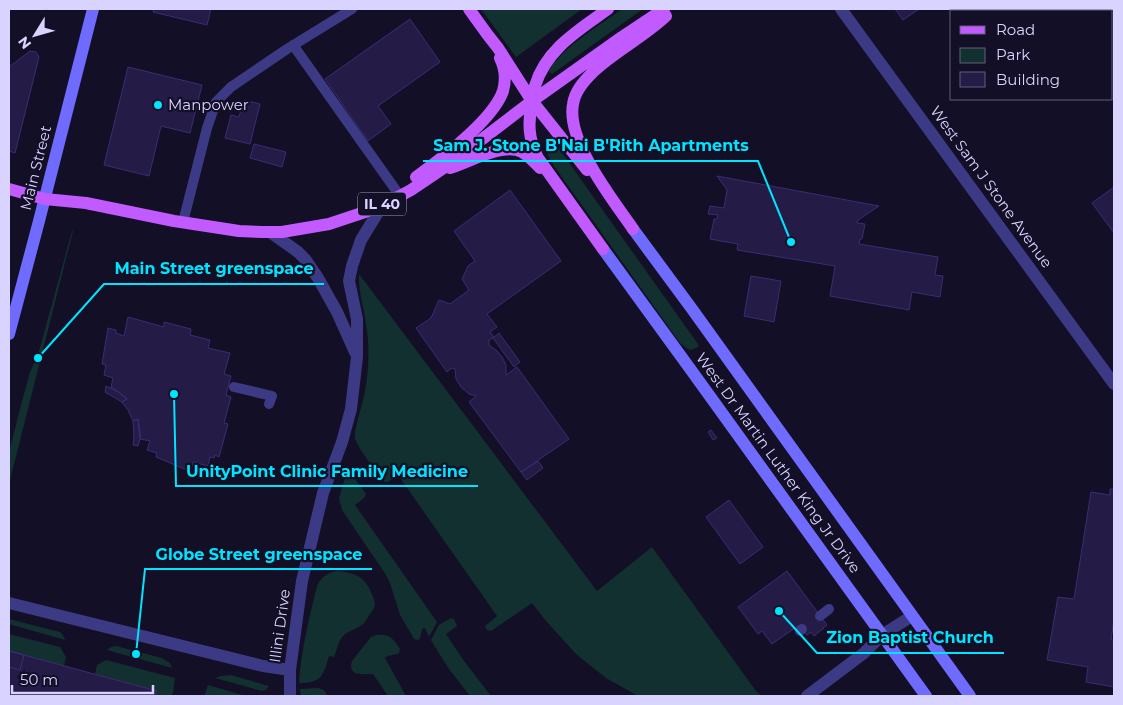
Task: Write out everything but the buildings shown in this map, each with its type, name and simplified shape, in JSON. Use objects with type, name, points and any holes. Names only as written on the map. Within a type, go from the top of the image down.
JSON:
[{"type":"main road","name":"Main Street","points":[[9,334],[93,9]]},
{"type":"main road","points":[[470,9],[532,101],[633,229],[692,308],[970,696]]},
{"type":"main road","points":[[603,249],[534,150],[530,136],[530,110],[538,79],[556,50],[566,39],[608,9]]},
{"type":"main road","name":"IL 40","points":[[9,189],[45,198],[86,202],[183,222],[239,231],[270,232],[297,230],[329,224],[384,204],[441,170],[532,101],[664,9]]},
{"type":"main road","points":[[633,229],[581,147],[573,121],[573,103],[583,82],[592,73],[673,9]]},
{"type":"main road","points":[[398,194],[469,135],[498,102],[503,90],[505,71],[487,34]]},
{"type":"main road","points":[[441,170],[468,162],[500,149],[522,152],[536,163],[603,249]]},
{"type":"main road","name":"West Dr Martin Luther King Jr Drive","points":[[603,249],[926,696]]},
{"type":"street","name":"West Sam J Stone Avenue","points":[[842,9],[1114,384]]},
{"type":"street","name":"Illini Drive","points":[[290,696],[290,670],[302,581],[323,492],[342,442],[351,409],[357,357],[356,318],[349,281],[352,266],[362,240],[384,204]]},
{"type":"street","points":[[270,232],[298,252],[310,265],[337,312],[357,357]]},
{"type":"street","points":[[9,603],[254,664],[290,670]]},
{"type":"street","points":[[807,696],[864,653],[882,635],[912,616]]},
{"type":"lane","points":[[183,222],[207,128],[216,102],[231,87],[293,45],[352,9]]},
{"type":"lane","points":[[293,45],[398,194]]},
{"type":"lane","points":[[234,386],[272,396],[270,404]]},
{"type":"lane","points":[[820,616],[829,609]]},
{"type":"green space","points":[[481,9],[582,9],[516,57]]},
{"type":"green space","points":[[622,9],[643,9],[552,74],[548,71],[573,45]]},
{"type":"green space","points":[[550,136],[699,346],[691,350],[680,343],[554,166],[548,155],[544,140]]},
{"type":"green space","points":[[72,231],[9,484],[9,452],[30,372],[38,355]]},
{"type":"green space","points":[[359,274],[597,591],[652,547],[756,691],[762,696],[638,696],[606,678],[576,654],[532,603],[491,631],[487,630],[485,626],[497,616],[398,475],[385,482],[364,454],[355,438],[368,369],[368,342],[360,293]]},
{"type":"green space","points":[[349,475],[353,476],[366,494],[355,505],[437,622],[429,637],[425,628],[422,629],[420,639],[414,639],[400,615],[386,575],[342,510],[339,498],[345,478]]},
{"type":"green space","points":[[339,571],[353,574],[365,581],[374,600],[374,608],[363,624],[343,636],[334,657],[329,656],[323,673],[317,680],[299,683],[303,647],[317,586],[326,575]]},
{"type":"green space","points":[[451,618],[454,619],[457,626],[446,634],[491,696],[470,696],[449,669],[432,642],[431,640],[439,625]]},
{"type":"green space","points":[[9,619],[60,632],[65,640],[9,624]]},
{"type":"green space","points":[[9,634],[60,647],[66,657],[64,666],[9,651]]},
{"type":"green space","points":[[384,635],[390,638],[400,649],[399,653],[385,658],[406,696],[388,696],[373,674],[357,674],[352,670],[352,661],[371,637]]},
{"type":"green space","points":[[116,646],[162,658],[170,663],[172,668],[107,650]]},
{"type":"green space","points":[[106,660],[175,678],[173,693],[171,696],[155,696],[156,691],[95,674],[97,665]]},
{"type":"green space","points":[[231,675],[269,686],[266,690],[262,691],[215,678]]},
{"type":"green space","points":[[208,685],[246,696],[204,696]]},
{"type":"green space","points":[[318,688],[324,690],[328,696],[301,696],[300,689]]},
{"type":"place","name":"Manpower","points":[[158,105]]},
{"type":"place","name":"Sam J. Stone B'Nai B'Rith Apartments","points":[[791,242]]},
{"type":"place","name":"Main Street greenspace","points":[[38,358]]},
{"type":"place","name":"UnityPoint Clinic Family Medicine","points":[[174,394]]},
{"type":"place","name":"Zion Baptist Church","points":[[779,611]]},
{"type":"place","name":"Globe Street greenspace","points":[[136,654]]}]
